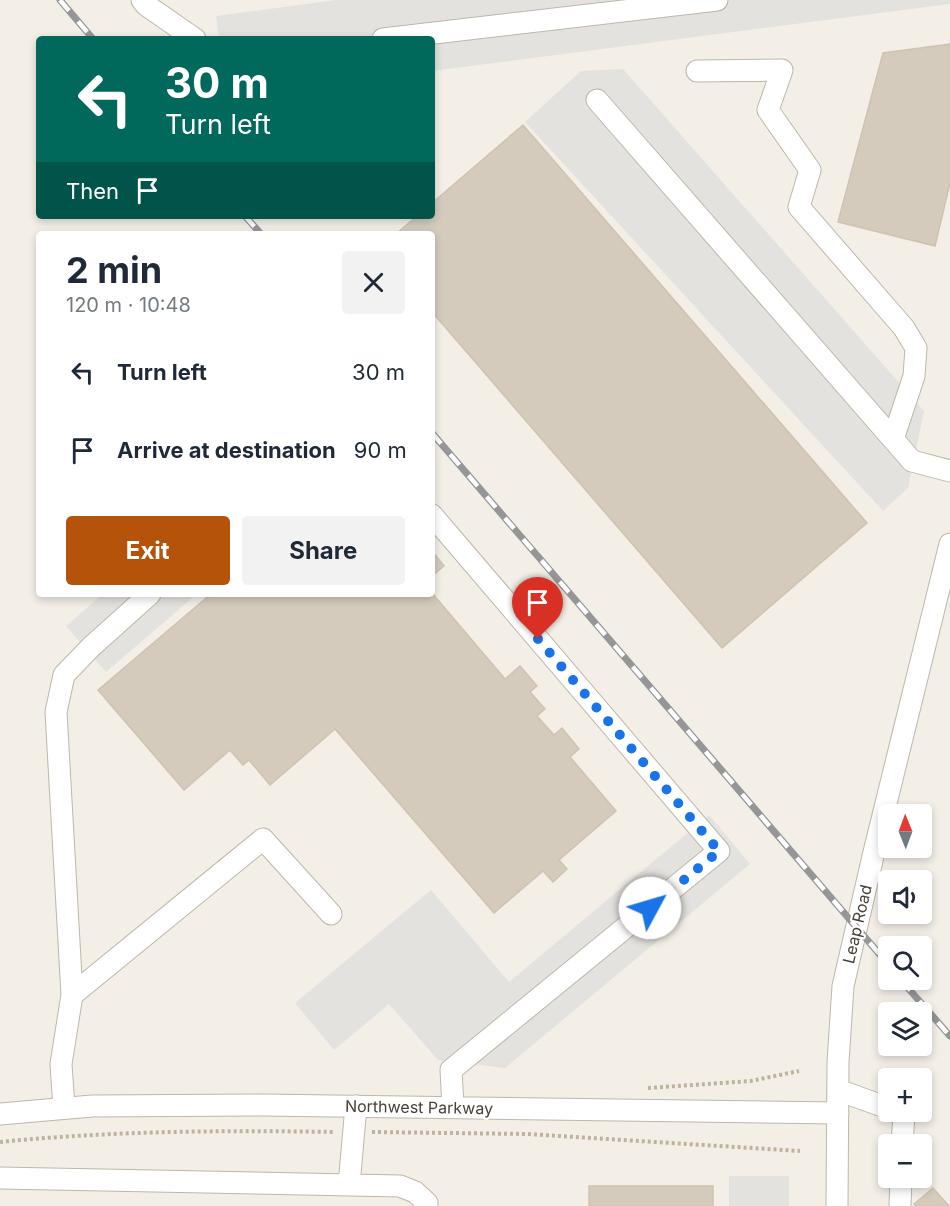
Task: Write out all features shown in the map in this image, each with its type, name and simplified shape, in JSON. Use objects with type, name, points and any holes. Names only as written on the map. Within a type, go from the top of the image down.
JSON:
[{"type":"street","points":[[142,0],[191,36]]},
{"type":"street","points":[[408,36],[717,0]]},
{"type":"street","points":[[697,71],[782,70],[768,110],[810,170],[800,207],[904,328],[916,348],[914,376],[893,439]]},
{"type":"street","points":[[597,100],[912,461],[950,471]]},
{"type":"street","points":[[435,519],[719,851],[451,1070],[453,1107]]},
{"type":"street","name":"Leap Road","points":[[837,1206],[839,1033],[843,986],[950,544]]},
{"type":"street","points":[[64,1108],[60,1064],[72,995],[56,711],[64,675],[91,646],[147,597]]},
{"type":"street","points":[[72,995],[262,839],[331,914]]},
{"type":"street","points":[[838,1090],[878,1104]]},
{"type":"street","name":"Northwest Parkway","points":[[0,1114],[92,1106],[356,1106],[838,1113]]},
{"type":"street","points":[[349,1185],[356,1106]]},
{"type":"street","points":[[0,1178],[400,1186],[416,1192],[427,1203],[427,1206]]},
{"type":"street","points":[[900,1206],[901,1188]]},
{"type":"path","points":[[0,1142],[46,1137],[195,1131],[354,1132],[527,1134],[800,1151]]},
{"type":"shaded area","points":[[336,0],[950,0],[950,4],[435,71],[435,36],[219,36],[216,16]]},
{"type":"shaded area","points":[[623,69],[924,411],[908,488],[883,511],[525,122],[581,71]]},
{"type":"shaded area","points":[[100,597],[194,597],[106,672],[66,626]]},
{"type":"shaded area","points":[[709,815],[750,864],[505,1068],[438,1060],[389,1004],[334,1050],[295,1003],[431,890],[509,982]]},
{"type":"shaded area","points":[[729,1176],[789,1176],[789,1206],[729,1206]]},
{"type":"building","points":[[950,44],[950,183],[935,246],[838,222],[883,53]]},
{"type":"building","points":[[523,125],[867,523],[722,648],[435,315],[435,231],[400,231],[414,219],[435,219],[435,200]]},
{"type":"building","points":[[435,555],[444,566],[435,574]]},
{"type":"building","points":[[207,597],[435,597],[505,679],[520,666],[537,686],[530,692],[545,709],[537,716],[554,735],[562,728],[579,749],[570,757],[616,811],[559,860],[567,869],[553,882],[543,871],[494,913],[335,729],[270,785],[249,760],[243,765],[230,750],[184,790],[98,690]]},
{"type":"building","points":[[589,1186],[713,1186],[713,1206],[589,1206]]},
{"type":"building","points":[[933,1188],[949,1206],[916,1206],[914,1204]]},
{"type":"railway","points":[[60,0],[90,36]]},
{"type":"railway","points":[[248,219],[258,231]]},
{"type":"railway","points":[[435,436],[878,952]]},
{"type":"railway","points":[[910,990],[950,1036]]},
{"type":"route","points":[[538,639],[719,851],[650,908]]}]
